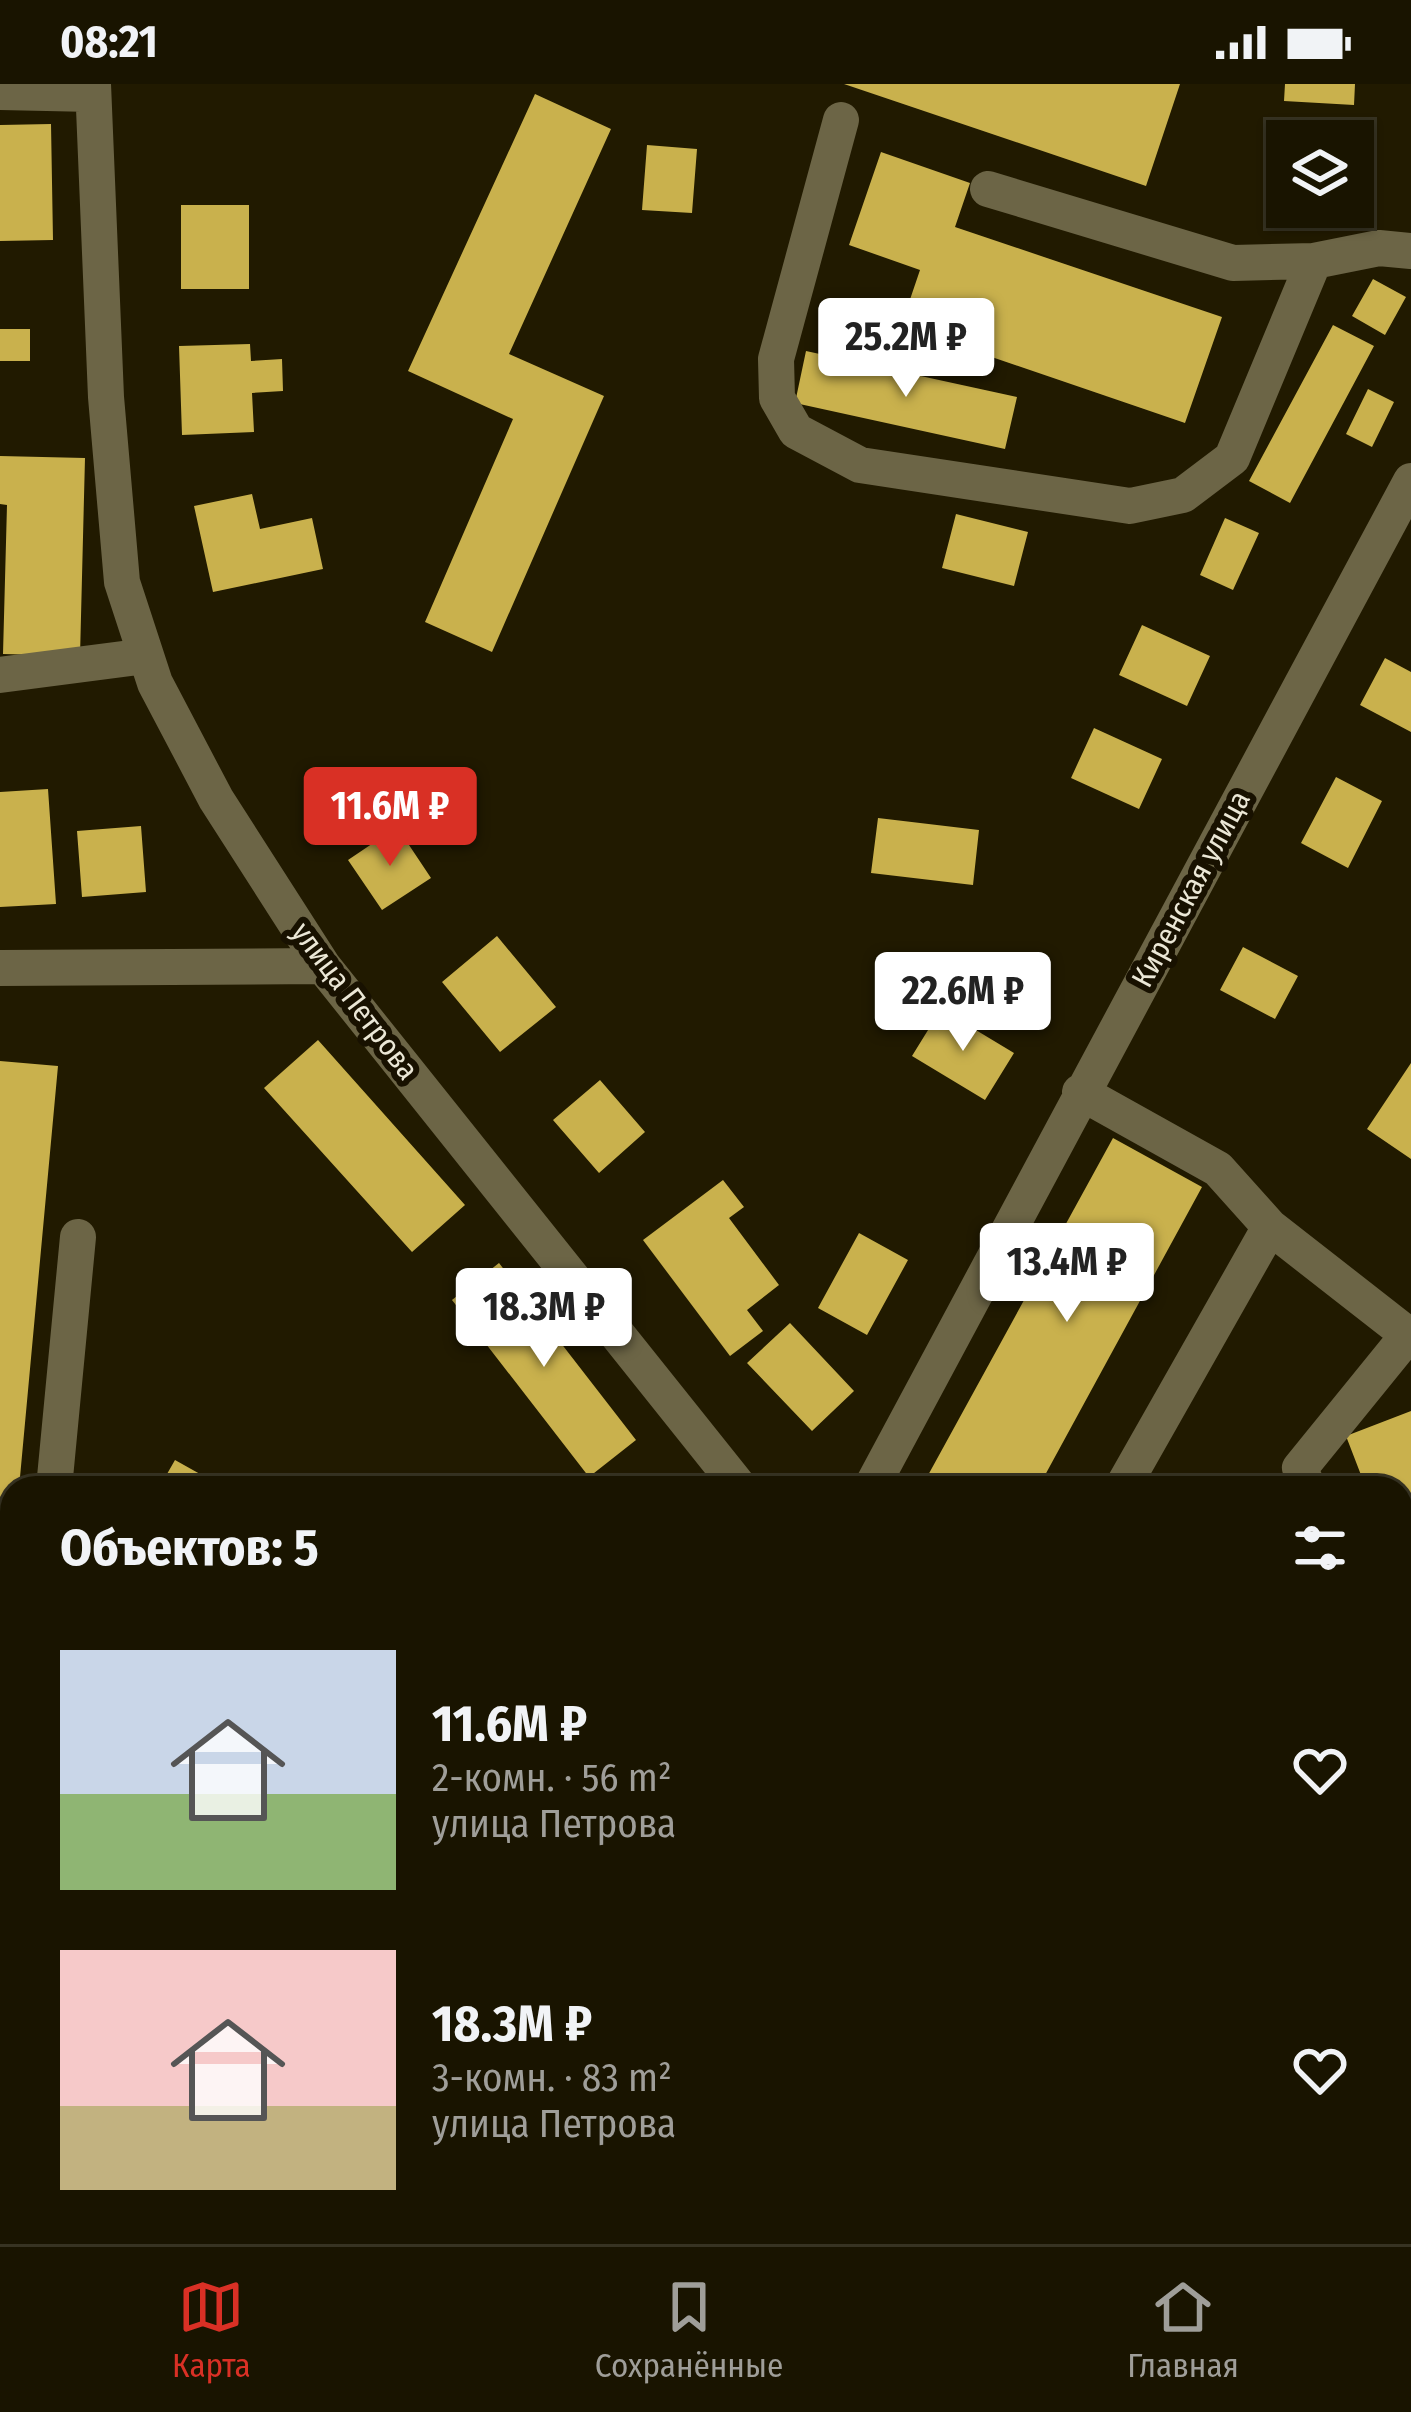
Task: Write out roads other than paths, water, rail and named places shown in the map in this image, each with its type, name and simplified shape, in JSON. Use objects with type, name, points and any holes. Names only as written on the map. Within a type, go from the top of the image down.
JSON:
[{"type":"street","points":[[0,92],[93,89]]},
{"type":"street","name":"улица Петрова","points":[[93,89],[106,397],[122,582],[146,656],[217,800],[323,966],[730,1476]]},
{"type":"street","points":[[841,120],[776,359],[777,398],[796,431],[860,465],[1130,506],[1183,495],[1232,458],[1314,261]]},
{"type":"street","points":[[988,189],[1233,263],[1314,261],[1379,248],[1411,251]]},
{"type":"street","name":"Киренская улица","points":[[877,1476],[1411,482]]},
{"type":"street","points":[[0,675],[146,656]]},
{"type":"street","points":[[0,968],[323,966]]},
{"type":"street","points":[[1080,1092],[1218,1169],[1270,1227],[1409,1336],[1300,1468],[1303,1476]]},
{"type":"street","points":[[1129,1476],[1270,1227]]},
{"type":"street","points":[[55,1476],[78,1238]]}]
